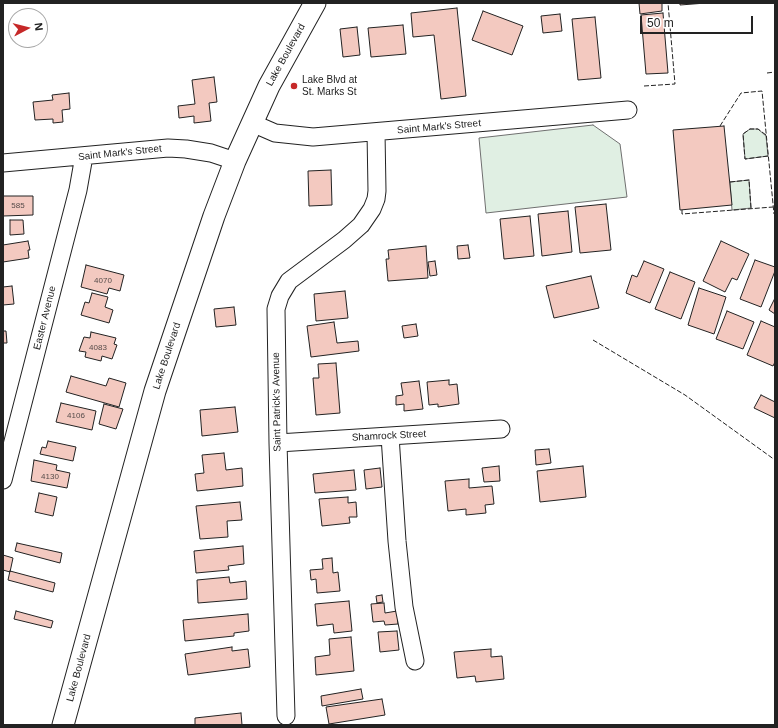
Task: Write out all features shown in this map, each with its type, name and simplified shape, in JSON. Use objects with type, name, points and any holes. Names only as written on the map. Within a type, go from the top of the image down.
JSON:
[{"type":"main road","name":"Lake Boulevard","points":[[63,725],[155,391],[214,216],[235,161],[269,86],[315,3]]},
{"type":"street","name":"Saint Mark's Street","points":[[252,123],[275,133],[313,137],[628,110]]},
{"type":"street","name":"Saint Patrick's Avenue","points":[[286,716],[278,443],[276,309],[280,296],[289,281],[344,240],[367,218],[376,199],[376,132]]},
{"type":"street","name":"Saint Mark's Street","points":[[3,162],[178,148],[211,153],[235,161]]},
{"type":"street","name":"Easter Avenue","points":[[3,480],[76,198],[84,156]]},
{"type":"street","name":"Shamrock Street","points":[[278,443],[501,429]]},
{"type":"street","points":[[390,436],[397,541],[404,607],[415,661]]},
{"type":"green space","points":[[593,125],[620,144],[627,197],[486,213],[479,138]]},
{"type":"green space","points":[[750,129],[758,129],[766,136],[768,156],[745,159],[743,134]]},
{"type":"green space","points":[[749,180],[751,208],[732,210],[730,182]]},
{"type":"building","points":[[639,3],[662,3],[662,11],[640,14]]},
{"type":"building","points":[[680,3],[706,3],[680,5]]},
{"type":"building","points":[[457,8],[466,96],[441,99],[434,35],[413,37],[411,13]]},
{"type":"building","points":[[483,11],[523,26],[512,55],[472,40]]},
{"type":"building","points":[[663,13],[668,73],[646,74],[641,15]]},
{"type":"building","points":[[560,14],[562,31],[543,33],[541,16]]},
{"type":"building","points":[[595,17],[601,78],[578,80],[572,19]]},
{"type":"building","points":[[403,25],[406,54],[371,57],[368,28]]},
{"type":"building","points":[[357,27],[360,55],[343,57],[340,29]]},
{"type":"building","points":[[214,77],[217,102],[209,103],[211,121],[194,123],[194,116],[179,118],[178,106],[195,104],[192,80]]},
{"type":"building","points":[[69,93],[70,109],[62,110],[63,122],[53,123],[53,119],[35,120],[33,102],[53,100],[52,95]]},
{"type":"building","points":[[724,126],[732,205],[680,210],[673,130]]},
{"type":"building","points":[[331,170],[332,205],[309,206],[308,171]]},
{"type":"building","points":[[3,196],[33,196],[33,215],[3,216]]},
{"type":"building","points":[[606,204],[611,250],[580,253],[575,207]]},
{"type":"building","points":[[568,211],[572,252],[542,256],[538,214]]},
{"type":"building","points":[[530,216],[534,256],[504,259],[500,219]]},
{"type":"building","points":[[10,220],[23,220],[24,234],[10,235]]},
{"type":"building","points":[[28,241],[30,250],[28,250],[29,258],[3,262],[3,245]]},
{"type":"building","points":[[721,241],[749,254],[737,280],[732,278],[725,292],[703,281]]},
{"type":"building","points":[[468,245],[470,258],[458,259],[457,246]]},
{"type":"building","points":[[426,246],[428,278],[388,281],[386,259],[389,259],[388,250]]},
{"type":"building","points":[[755,260],[775,267],[775,271],[761,307],[740,299]]},
{"type":"building","points":[[435,261],[437,275],[430,276],[428,262]]},
{"type":"building","points":[[644,261],[664,269],[650,303],[626,293],[632,275],[637,277]]},
{"type":"building","points":[[86,265],[124,275],[120,291],[109,288],[107,294],[81,287]]},
{"type":"building","points":[[670,272],[695,282],[681,319],[655,309]]},
{"type":"building","points":[[591,276],[599,308],[554,318],[546,286]]},
{"type":"building","points":[[12,286],[14,304],[3,305],[3,287]]},
{"type":"building","points":[[699,288],[726,297],[714,334],[688,325]]},
{"type":"building","points":[[345,291],[348,318],[316,321],[314,294]]},
{"type":"building","points":[[92,293],[108,297],[105,307],[113,310],[109,323],[81,315],[85,302],[89,303]]},
{"type":"building","points":[[775,298],[775,314],[769,310]]},
{"type":"building","points":[[234,307],[236,325],[216,327],[214,309]]},
{"type":"building","points":[[727,311],[754,322],[743,349],[716,339]]},
{"type":"building","points":[[761,321],[775,327],[775,362],[773,366],[747,355]]},
{"type":"building","points":[[334,322],[337,343],[358,341],[359,351],[311,357],[307,326]]},
{"type":"building","points":[[416,324],[418,336],[404,338],[402,326]]},
{"type":"building","points":[[3,331],[6,331],[7,343],[3,343]]},
{"type":"building","points":[[91,332],[116,338],[114,344],[117,345],[112,359],[102,356],[101,361],[85,357],[86,352],[79,351],[84,337],[90,338]]},
{"type":"building","points":[[336,363],[340,413],[316,415],[313,378],[319,378],[318,364]]},
{"type":"building","points":[[71,376],[106,386],[109,378],[126,383],[119,407],[66,392]]},
{"type":"building","points":[[449,380],[449,385],[457,384],[459,404],[438,407],[438,404],[429,405],[427,382]]},
{"type":"building","points":[[419,381],[423,409],[404,411],[404,404],[396,405],[396,396],[403,395],[401,383]]},
{"type":"building","points":[[761,395],[775,402],[775,418],[754,408]]},
{"type":"building","points":[[61,403],[96,411],[92,430],[56,422]]},
{"type":"building","points":[[104,404],[123,409],[116,429],[99,424]]},
{"type":"building","points":[[235,407],[238,432],[202,436],[200,410]]},
{"type":"building","points":[[48,441],[76,447],[73,461],[40,454],[42,447],[46,448]]},
{"type":"building","points":[[549,449],[551,463],[536,465],[535,450]]},
{"type":"building","points":[[224,453],[226,470],[242,468],[243,486],[197,491],[195,474],[204,473],[202,455]]},
{"type":"building","points":[[34,460],[57,465],[56,470],[70,473],[67,488],[31,481]]},
{"type":"building","points":[[499,466],[500,481],[484,482],[482,468]]},
{"type":"building","points":[[583,466],[586,497],[540,502],[537,471]]},
{"type":"building","points":[[380,468],[382,487],[366,489],[364,470]]},
{"type":"building","points":[[354,470],[356,490],[315,493],[313,474]]},
{"type":"building","points":[[469,479],[469,488],[492,486],[494,504],[485,505],[486,513],[466,515],[466,509],[448,511],[445,481]]},
{"type":"building","points":[[39,493],[57,497],[53,516],[35,512]]},
{"type":"building","points":[[348,497],[348,503],[356,502],[357,517],[349,517],[350,523],[322,526],[319,499]]},
{"type":"building","points":[[240,502],[242,520],[227,521],[228,537],[200,539],[196,506]]},
{"type":"building","points":[[17,543],[62,553],[60,563],[15,551]]},
{"type":"building","points":[[243,546],[244,564],[228,566],[229,570],[196,573],[194,551]]},
{"type":"building","points":[[3,555],[13,558],[10,572],[3,570]]},
{"type":"building","points":[[332,558],[333,573],[338,572],[340,591],[317,593],[316,579],[311,580],[310,570],[323,569],[322,559]]},
{"type":"building","points":[[10,571],[55,583],[53,592],[8,580]]},
{"type":"building","points":[[229,577],[230,583],[246,581],[247,599],[198,603],[197,580]]},
{"type":"building","points":[[382,595],[383,602],[377,603],[376,596]]},
{"type":"building","points":[[349,601],[352,631],[334,633],[333,624],[317,626],[315,604]]},
{"type":"building","points":[[384,603],[385,613],[397,611],[398,624],[385,625],[384,621],[373,622],[371,604]]},
{"type":"building","points":[[16,611],[53,621],[51,628],[14,619]]},
{"type":"building","points":[[248,614],[249,631],[234,633],[234,636],[185,641],[183,620]]},
{"type":"building","points":[[397,631],[399,650],[380,652],[378,632]]},
{"type":"building","points":[[351,637],[354,671],[316,675],[315,657],[330,655],[329,639]]},
{"type":"building","points":[[232,647],[232,651],[248,649],[250,667],[188,675],[185,654]]},
{"type":"building","points":[[491,649],[491,657],[502,656],[504,679],[476,682],[475,676],[457,678],[454,652]]},
{"type":"building","points":[[361,689],[363,699],[322,706],[321,696]]},
{"type":"building","points":[[382,699],[385,715],[329,724],[326,707]]},
{"type":"building","points":[[241,713],[242,725],[195,725],[195,718]]},
{"type":"fence","points":[[644,86],[675,84],[668,3]]},
{"type":"fence","points":[[767,73],[775,72]]},
{"type":"fence","points":[[720,126],[741,93],[762,91],[775,214]]},
{"type":"fence","points":[[766,135],[758,129],[750,129],[743,134],[745,159],[768,156]]},
{"type":"fence","points":[[730,182],[749,180],[751,208]]},
{"type":"fence","points":[[682,210],[682,214],[773,207]]},
{"type":"fence","points":[[593,340],[685,395],[775,460]]},
{"type":"place","name":"Lake Blvd at St. Marks St","points":[[294,86]]}]
